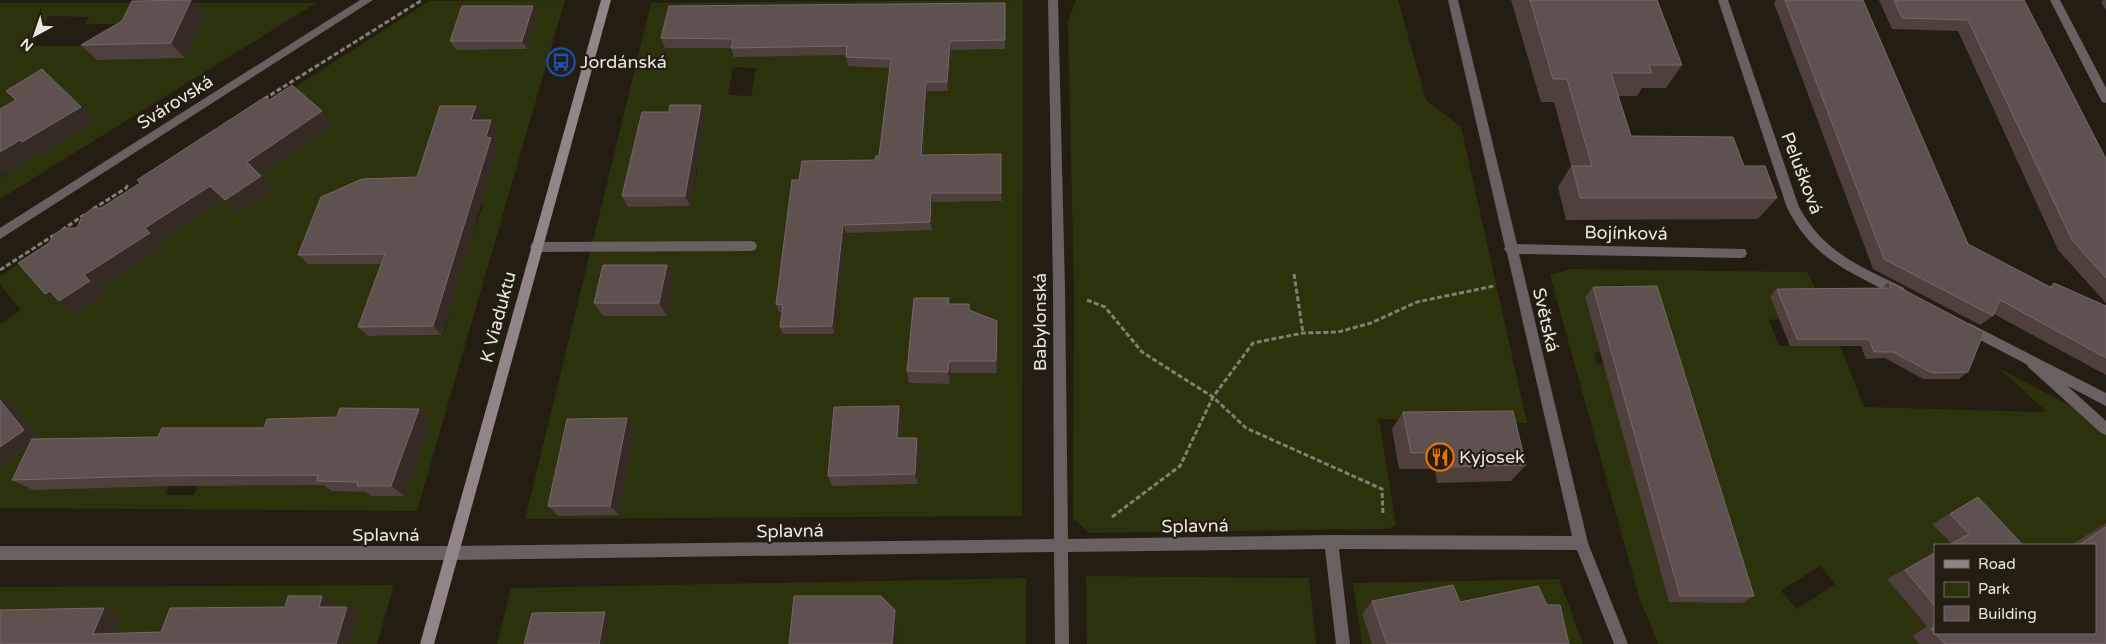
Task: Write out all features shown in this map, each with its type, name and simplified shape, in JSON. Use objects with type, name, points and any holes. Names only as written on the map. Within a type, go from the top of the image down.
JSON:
[{"type":"street","name":"Svárovská","points":[[0,234],[368,0]]},
{"type":"street","name":"K Viaduktu","points":[[427,644],[606,0]]},
{"type":"street","name":"Babylonská","points":[[1053,0],[1059,288],[1062,644]]},
{"type":"street","name":"Světská","points":[[1453,0],[1510,249],[1581,542],[1621,644]]},
{"type":"street","name":"Pelušková","points":[[1723,0],[1793,208],[1804,227],[1818,244],[1841,260],[1910,296]]},
{"type":"street","points":[[2055,0],[2106,99]]},
{"type":"street","points":[[536,248],[752,246]]},
{"type":"street","name":"Bojínková","points":[[1510,249],[1741,253]]},
{"type":"street","points":[[1961,324],[2106,400]]},
{"type":"street","points":[[2029,360],[2106,429]]},
{"type":"street","points":[[1331,542],[1343,644]]},
{"type":"street","name":"Splavná","points":[[0,553],[452,553],[1331,542],[1581,542]]},
{"type":"path","points":[[1294,274],[1303,333]]},
{"type":"path","points":[[1104,522],[1180,466],[1213,396],[1253,343],[1303,333],[1338,332],[1371,324],[1417,302],[1496,286],[1520,284]]},
{"type":"path","points":[[1059,288],[1105,308],[1142,352],[1213,396],[1246,428],[1382,489],[1384,529],[1390,542]]},
{"type":"green space","points":[[565,0],[417,511],[0,508],[0,467],[9,460],[0,409],[0,324],[21,310],[0,285],[0,276],[429,1]],"holes":[[[479,130],[498,148],[494,162],[433,162]],[[439,203],[483,204],[468,249],[405,249]],[[161,240],[164,246],[97,283]],[[448,314],[449,314],[443,335],[368,336]],[[431,421],[333,485],[274,485]],[[218,478],[198,485],[194,495],[165,495],[169,486]]]},
{"type":"green space","points":[[1023,0],[1022,516],[525,519],[651,3]],"holes":[[[733,67],[756,68],[751,96],[728,95]],[[638,166],[698,166],[690,206]],[[842,267],[835,334],[786,312]],[[674,278],[666,316],[603,316]]]},
{"type":"green space","points":[[1076,0],[1398,0],[1426,100],[1461,127],[1527,423],[1379,419],[1396,526],[1384,529],[1089,533],[1073,518],[1074,294],[1068,21]]},
{"type":"green space","points":[[0,3],[316,3],[0,199],[0,177],[6,173],[0,165]],"holes":[[[204,15],[185,58],[126,59]],[[49,16],[89,17],[85,24],[121,24],[109,46],[31,46]]]},
{"type":"green space","points":[[1570,269],[1807,272],[1819,295],[1779,319],[1769,320],[1779,346],[1840,346],[1864,407],[2047,412],[2000,369],[2106,424],[2106,523],[2073,544],[1994,544],[1960,507],[1933,523],[1952,544],[1934,544],[1934,621],[1912,636],[1919,644],[1658,644],[1639,597],[1550,275]],"holes":[[[1624,285],[1629,297],[1604,364],[1597,365],[1594,353],[1600,352],[1585,297],[1610,297],[1606,286]],[[1820,566],[1835,584],[1797,609],[1781,591]]]},
{"type":"green space","points":[[1086,576],[1309,578],[1316,644],[1087,644]]},
{"type":"green space","points":[[1026,578],[1026,644],[896,644],[898,618],[795,644],[605,644],[609,616],[531,644],[497,644],[511,588]]},
{"type":"green space","points":[[1559,579],[1583,644],[1549,644],[1362,614],[1372,644],[1362,644],[1353,583]]},
{"type":"green space","points":[[394,585],[377,644],[350,644],[331,614],[334,603],[174,644],[110,640],[120,615],[0,644],[0,587]]},
{"type":"building","points":[[191,0],[171,43],[81,45],[122,21],[132,1]]},
{"type":"building","points":[[1530,0],[1657,0],[1682,65],[1649,65],[1652,73],[1611,73],[1631,136],[1733,137],[1744,166],[1765,166],[1777,198],[1580,198],[1572,166],[1592,166],[1567,79],[1553,79]]},
{"type":"building","points":[[1785,0],[1863,0],[1968,244],[2052,288],[2054,283],[2106,306],[2106,358],[2000,300],[1993,316],[1884,259]]},
{"type":"building","points":[[1894,0],[2024,0],[2106,159],[2106,278],[2072,240],[1968,20],[1902,18]]},
{"type":"building","points":[[1005,3],[1005,40],[950,41],[947,82],[926,82],[921,155],[1001,154],[1001,193],[931,193],[930,222],[843,225],[832,326],[780,327],[783,305],[776,304],[792,180],[799,180],[802,161],[875,160],[876,156],[879,156],[891,59],[846,57],[847,46],[731,48],[733,39],[661,38],[669,6]]},
{"type":"building","points":[[462,6],[533,6],[522,41],[450,41]]},
{"type":"building","points":[[42,69],[81,107],[22,142],[20,140],[0,152],[0,109],[16,100],[6,91]]},
{"type":"building","points":[[292,85],[322,111],[247,162],[261,176],[225,200],[210,186],[145,228],[150,233],[84,275],[90,281],[59,301],[50,291],[45,294],[18,263],[49,243],[53,235],[64,228],[77,228],[82,216],[93,208],[101,208],[140,183],[137,180],[265,97],[269,100]]},
{"type":"building","points":[[670,105],[701,105],[685,196],[622,196],[642,112],[669,112]]},
{"type":"building","points":[[440,106],[476,106],[471,120],[491,120],[486,137],[491,138],[433,326],[358,327],[385,254],[298,255],[321,197],[362,179],[417,177]]},
{"type":"building","points":[[603,265],[667,265],[659,303],[594,303]]},
{"type":"building","points":[[1889,282],[1984,332],[1968,372],[1932,373],[1893,352],[1874,352],[1869,339],[1797,339],[1777,289],[1891,288]]},
{"type":"building","points":[[1657,286],[1754,596],[1680,596],[1593,287]]},
{"type":"building","points":[[914,298],[949,298],[948,304],[969,304],[969,310],[997,321],[996,361],[949,361],[948,372],[907,371]]},
{"type":"building","points":[[0,400],[24,430],[0,447]]},
{"type":"building","points":[[899,406],[897,438],[917,438],[915,474],[828,476],[834,407]]},
{"type":"building","points":[[340,408],[419,409],[391,486],[357,486],[358,482],[317,481],[318,475],[153,476],[12,480],[32,439],[158,437],[162,428],[264,428],[267,419],[337,417]]},
{"type":"building","points":[[1513,411],[1526,465],[1449,467],[1447,452],[1411,453],[1403,412]]},
{"type":"building","points":[[627,418],[610,506],[548,506],[567,419]]},
{"type":"building","points":[[1978,497],[2022,544],[1951,544],[1969,534],[1950,514]]},
{"type":"building","points":[[2106,527],[2106,644],[1945,644],[1936,634],[2096,634],[2096,544],[2080,544]]},
{"type":"building","points":[[1934,554],[1934,605],[1905,570]]},
{"type":"building","points":[[1453,585],[1460,602],[1538,586],[1547,605],[1560,605],[1569,644],[1387,644],[1372,601]]},
{"type":"building","points":[[288,596],[322,596],[319,607],[347,607],[336,644],[0,644],[0,610],[104,608],[93,634],[161,632],[170,608],[285,607]]},
{"type":"building","points":[[794,596],[881,596],[895,610],[892,644],[789,644]]},
{"type":"building","points":[[605,612],[599,644],[524,644],[532,613]]},
{"type":"place","name":"Jordánská","points":[[561,62]]},
{"type":"place","name":"Kyjosek","points":[[1440,457]]}]
